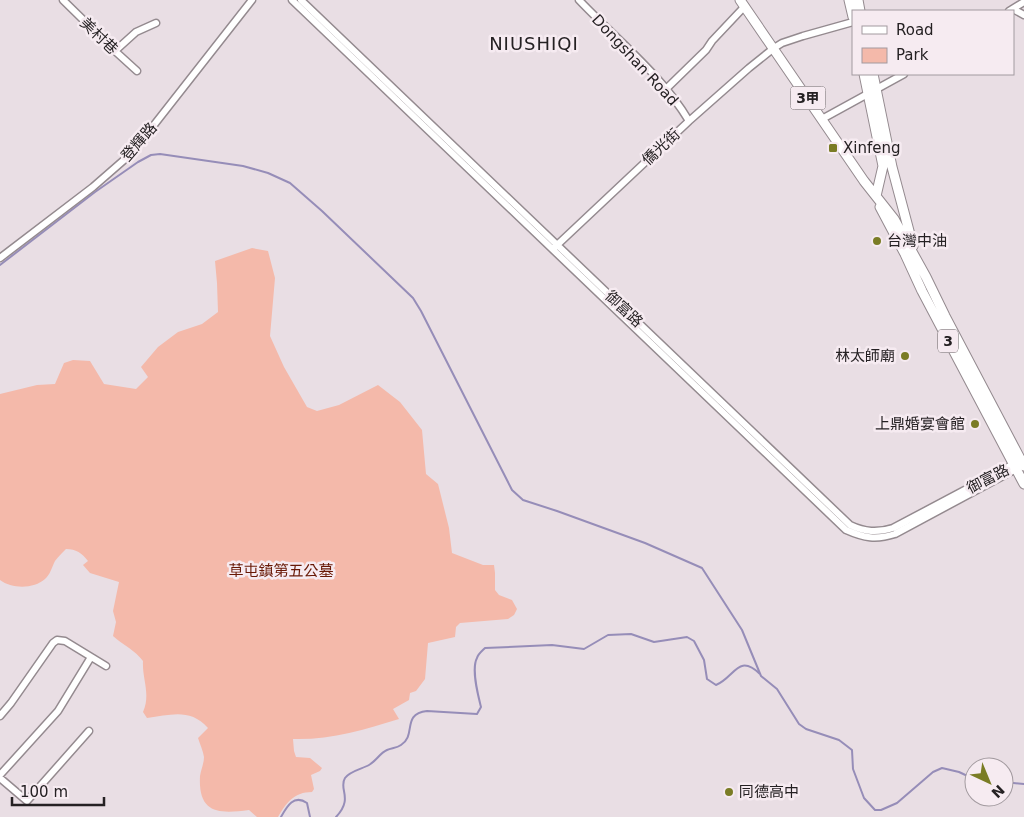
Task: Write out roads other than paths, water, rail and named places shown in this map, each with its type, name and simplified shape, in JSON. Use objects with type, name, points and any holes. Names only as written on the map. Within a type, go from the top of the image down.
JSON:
[{"type":"main road","name":"3甲","points":[[743,3],[876,196]]},
{"type":"main road","points":[[864,75],[883,166],[876,196]]},
{"type":"main road","name":"3","points":[[873,75],[892,166],[917,260]]},
{"type":"main road","name":"3","points":[[876,196],[894,219],[917,260],[1019,466],[1024,484]]},
{"type":"main road","name":"3","points":[[876,196],[885,219],[905,254],[922,291],[1019,466]]},
{"type":"street","name":"美村巷","points":[[63,0],[137,71]]},
{"type":"street","name":"登輝路","points":[[0,258],[93,187],[132,154],[252,0]]},
{"type":"street","name":"御富路","points":[[292,0],[850,525],[860,530],[882,531],[892,528],[1019,466]]},
{"type":"street","name":"御富路","points":[[301,0],[491,181],[555,248]]},
{"type":"street","name":"Dongshan Road","points":[[579,0],[666,89],[689,121]]},
{"type":"street","points":[[1011,10],[1024,2]]},
{"type":"street","points":[[666,89],[706,50],[743,3]]},
{"type":"street","name":"僑光街","points":[[555,248],[689,121],[774,48],[782,43],[803,36],[852,22]]},
{"type":"street","points":[[115,51],[136,32],[156,24]]},
{"type":"street","points":[[822,119],[902,75]]},
{"type":"street","points":[[0,716],[52,643],[57,640],[65,641],[106,666]]},
{"type":"street","points":[[89,731],[27,800],[0,777],[58,711],[91,657]]},
{"type":"waterway","points":[[0,265],[95,192],[151,155],[160,154],[243,166],[268,173],[290,183],[413,298],[512,490],[523,500],[645,543],[702,568],[742,630],[761,676],[777,689],[799,724],[806,729],[839,740],[852,750],[853,769],[864,798],[875,810],[881,810],[897,803],[933,772],[942,768],[964,774]]},
{"type":"waterway","points":[[336,817],[344,804],[343,782],[345,778],[371,763],[385,751],[398,747],[406,741],[414,716],[427,711],[477,714],[481,707],[476,682],[475,663],[478,655],[485,648],[552,645],[584,649],[608,635],[631,634],[654,642],[687,637],[694,641],[704,660],[707,679],[716,685],[741,666],[753,668],[760,674]]},
{"type":"waterway","points":[[1014,783],[1024,784]]},
{"type":"waterway","points":[[281,817],[288,805],[298,800],[307,803],[310,817]]},
{"type":"place","name":"Xinfeng","points":[[833,148]]},
{"type":"place","name":"台灣中油","points":[[877,241]]},
{"type":"place","name":"林太師廟","points":[[905,356]]},
{"type":"place","name":"上鼎婚宴會館","points":[[975,424]]},
{"type":"place","name":"同德高中","points":[[729,792]]},
{"type":"district","name":"NIUSHIQI","points":[[534,44]]},
{"type":"park label","name":"草屯鎮第五公墓","points":[[281,571]]}]
